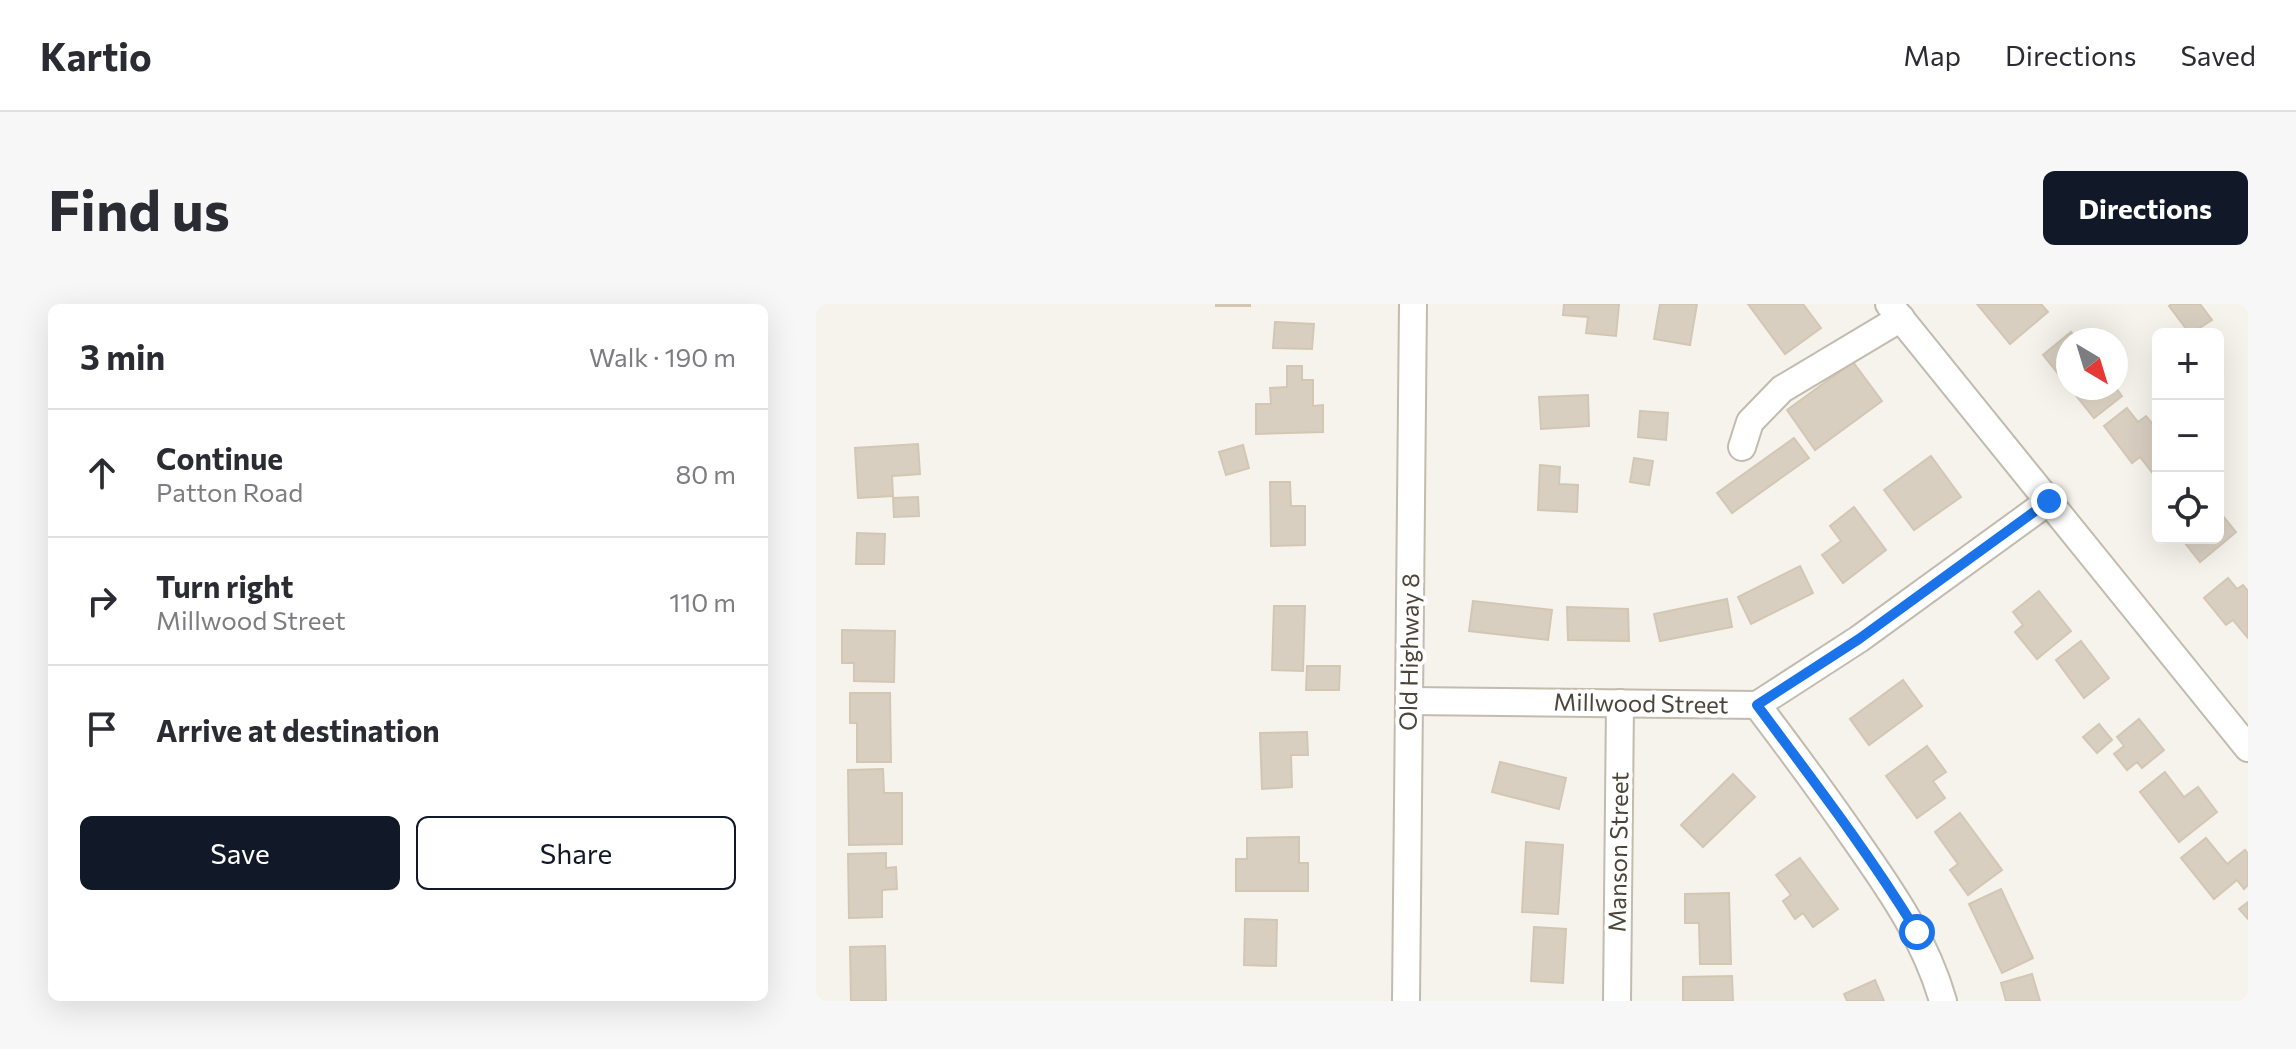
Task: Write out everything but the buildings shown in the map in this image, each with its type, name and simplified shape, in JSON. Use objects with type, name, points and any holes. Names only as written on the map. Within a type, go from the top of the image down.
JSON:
[{"type":"street","name":"Old Highway 8","points":[[1406,1001],[1413,304]]},
{"type":"street","points":[[1742,447],[1750,422],[1782,389],[1895,311],[2246,741]]},
{"type":"street","name":"Millwood Street","points":[[1409,701],[1757,705],[1859,639],[2049,501]]},
{"type":"street","name":"Manson Street","points":[[1617,1001],[1620,703]]},
{"type":"street","points":[[1757,705],[1894,894],[1917,932],[1943,1001]]},
{"type":"route","points":[[1917,932],[1894,894],[1757,705],[1859,639],[2049,501]]}]
